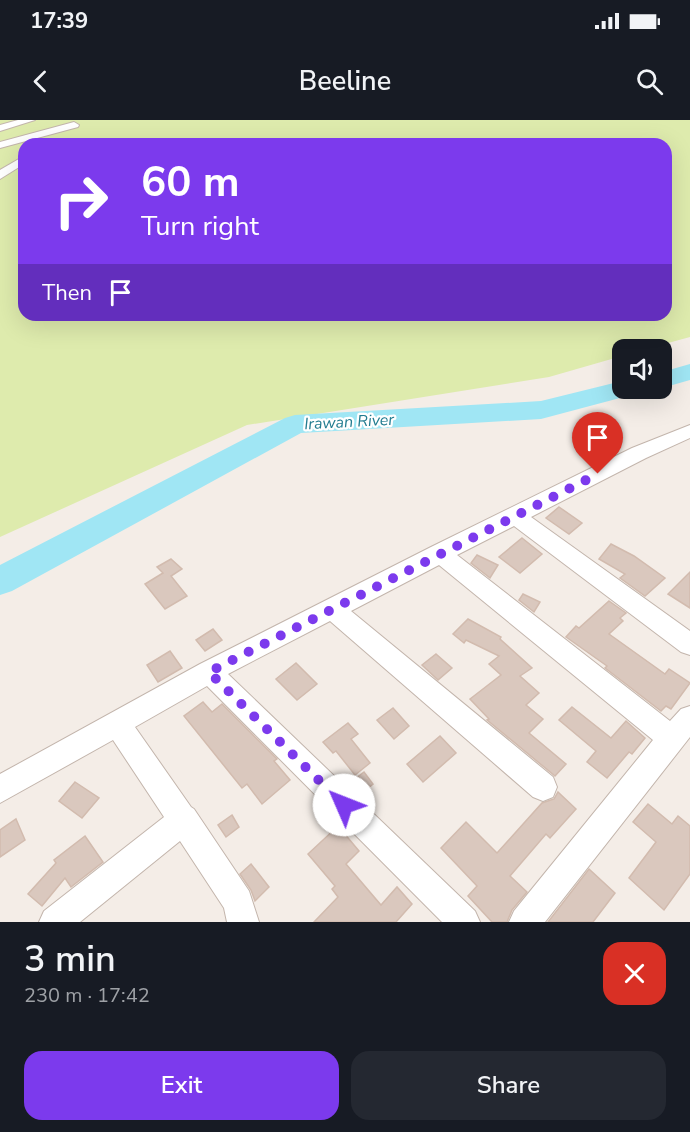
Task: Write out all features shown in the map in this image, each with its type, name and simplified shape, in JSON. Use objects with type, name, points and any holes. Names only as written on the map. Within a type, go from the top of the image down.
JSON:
[{"type":"street","points":[[0,128],[30,120]]},
{"type":"street","points":[[54,138],[75,123]]},
{"type":"street","points":[[24,138],[75,123]]},
{"type":"street","points":[[0,145],[18,140]]},
{"type":"street","points":[[0,175],[18,163]]},
{"type":"street","points":[[0,789],[209,672],[639,453],[690,431]]},
{"type":"street","points":[[516,517],[690,645]]},
{"type":"street","points":[[439,554],[680,728],[525,922]]},
{"type":"street","points":[[332,609],[543,787]]},
{"type":"street","points":[[209,672],[463,922]]},
{"type":"street","points":[[117,723],[238,902],[243,922]]},
{"type":"street","points":[[55,922],[184,819]]},
{"type":"green space","points":[[0,120],[690,120],[690,337],[672,342],[672,339],[612,339],[612,359],[549,377],[247,425],[0,537]]},
{"type":"building","points":[[559,507],[582,523],[569,534],[546,518]]},
{"type":"building","points":[[522,538],[542,554],[520,573],[499,557]]},
{"type":"building","points":[[611,544],[634,556],[665,578],[645,596],[620,578],[625,574],[599,559]]},
{"type":"building","points":[[477,555],[498,565],[490,578],[471,563]]},
{"type":"building","points":[[171,559],[182,569],[171,576],[187,596],[165,609],[145,584],[163,573],[157,567]]},
{"type":"building","points":[[690,572],[690,608],[668,594]]},
{"type":"building","points":[[523,594],[540,602],[534,612],[519,600]]},
{"type":"building","points":[[609,601],[626,613],[620,618],[623,621],[609,634],[665,674],[669,669],[690,683],[671,709],[666,706],[661,711],[605,668],[607,666],[566,637],[576,626],[579,628]]},
{"type":"building","points":[[468,619],[501,637],[500,639],[532,668],[520,676],[539,693],[526,705],[543,719],[529,733],[566,764],[555,776],[487,720],[489,719],[470,699],[501,675],[489,664],[499,656],[466,640],[464,643],[453,634]]},
{"type":"building","points":[[213,629],[222,640],[205,651],[196,640]]},
{"type":"building","points":[[170,651],[182,668],[158,682],[147,665]]},
{"type":"building","points":[[436,654],[452,668],[438,680],[422,665]]},
{"type":"building","points":[[296,663],[317,684],[297,700],[276,679]]},
{"type":"building","points":[[203,702],[212,712],[222,704],[277,759],[274,761],[290,780],[262,804],[247,784],[242,788],[184,716]]},
{"type":"building","points":[[572,707],[611,738],[626,721],[645,738],[632,754],[629,752],[607,778],[587,762],[596,751],[559,720]]},
{"type":"building","points":[[393,708],[409,726],[394,739],[377,720]]},
{"type":"building","points":[[348,723],[358,734],[351,739],[370,763],[355,775],[336,751],[333,753],[323,742]]},
{"type":"building","points":[[440,736],[456,753],[423,782],[407,764]]},
{"type":"building","points":[[364,772],[373,784],[358,796],[347,785]]},
{"type":"building","points":[[75,782],[99,798],[82,818],[59,801]]},
{"type":"building","points":[[558,792],[576,809],[550,838],[546,834],[510,876],[527,892],[512,910],[507,922],[492,922],[468,896],[477,886],[441,848],[466,822],[497,853],[542,803],[554,799]]},
{"type":"building","points":[[648,804],[672,824],[678,816],[690,826],[690,874],[664,910],[629,878],[656,842],[633,822]]},
{"type":"building","points":[[232,815],[239,827],[226,837],[218,825]]},
{"type":"building","points":[[16,819],[25,840],[0,857],[0,830]]},
{"type":"building","points":[[338,826],[359,851],[346,864],[381,905],[397,887],[412,904],[396,922],[314,922],[338,897],[332,889],[335,886],[308,854]]},
{"type":"building","points":[[85,836],[103,862],[71,887],[65,878],[42,906],[28,894],[56,863],[54,860]]},
{"type":"building","points":[[251,864],[269,887],[255,901],[251,890],[240,874]]},
{"type":"building","points":[[589,869],[615,893],[593,922],[548,922]]},
{"type":"waterway","name":"Irawan River","points":[[672,377],[690,372]]},
{"type":"waterway","name":"Irawan River","points":[[0,581],[295,424],[541,410],[612,392]]},
{"type":"route","points":[[344,805],[209,672],[598,474]]}]
